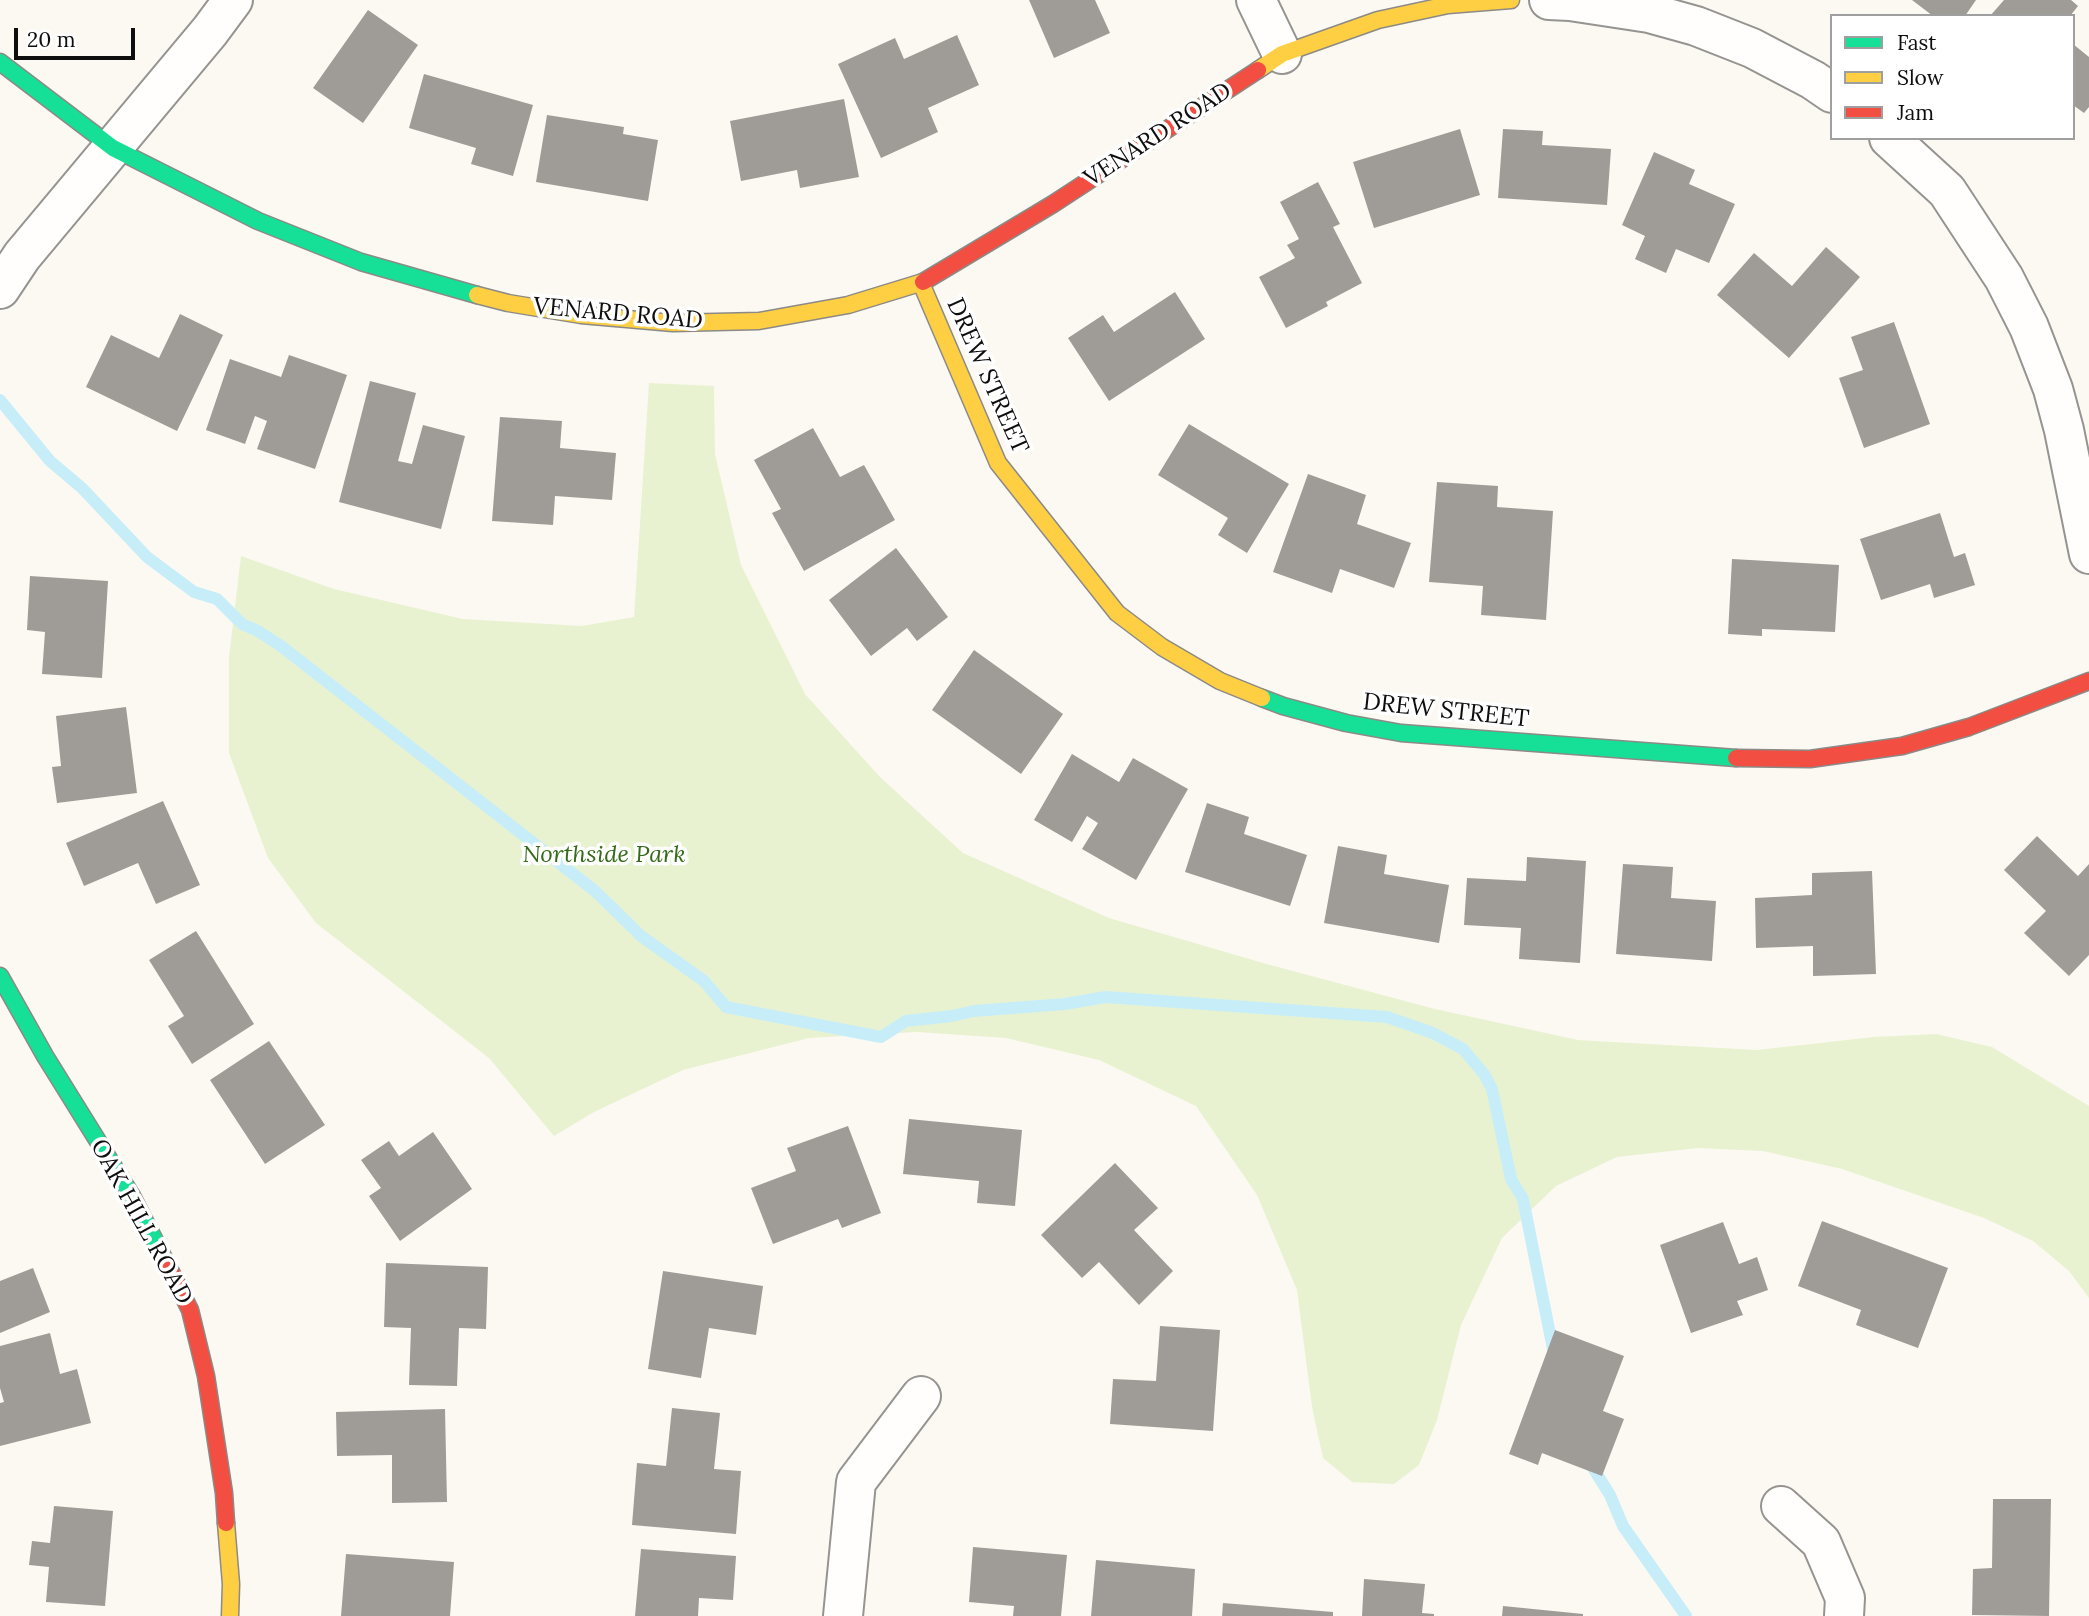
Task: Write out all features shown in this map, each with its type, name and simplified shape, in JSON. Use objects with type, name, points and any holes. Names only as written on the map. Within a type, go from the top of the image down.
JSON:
[{"type":"street","points":[[0,289],[22,256],[210,32],[233,0]]},
{"type":"street","points":[[1256,0],[1282,54]]},
{"type":"street","name":"VENARD ROAD","points":[[0,62],[113,148],[258,221],[361,262],[508,303],[580,315],[673,323],[760,321],[836,307],[921,283],[1053,204],[1282,54],[1378,20],[1448,5],[1511,0]]},
{"type":"street","points":[[1549,0],[1649,13],[1696,26],[1752,48],[1830,92]]},
{"type":"street","points":[[1891,140],[1947,191],[2004,278],[2029,327],[2056,399],[2089,554]]},
{"type":"street","name":"DREW STREET","points":[[921,283],[998,463],[1117,613],[1162,647],[1220,681],[1283,706],[1346,723],[1401,733],[1753,759],[1810,759],[1916,742],[1969,727],[2089,681]]},
{"type":"street","name":"OAK HILL ROAD","points":[[0,976],[45,1056],[132,1196],[190,1310],[206,1376],[225,1493],[231,1584],[230,1616]]},
{"type":"street","points":[[843,1616],[856,1482],[920,1396]]},
{"type":"street","points":[[1781,1506],[1821,1542],[1845,1598],[1844,1616]]},
{"type":"green space","name":"Northside Park","points":[[649,383],[714,386],[715,454],[741,565],[805,694],[880,777],[963,853],[1109,918],[1435,1009],[1578,1040],[1757,1050],[1874,1037],[1936,1034],[1992,1047],[2089,1106],[2089,1298],[2069,1271],[2033,1241],[1984,1218],[1842,1169],[1763,1151],[1698,1148],[1617,1157],[1556,1186],[1502,1238],[1461,1325],[1437,1420],[1419,1465],[1394,1484],[1352,1482],[1323,1458],[1312,1407],[1297,1290],[1257,1195],[1196,1106],[1099,1060],[1006,1038],[917,1032],[809,1038],[683,1070],[594,1112],[554,1136],[489,1058],[316,923],[268,858],[229,753],[229,657],[241,556],[334,589],[463,619],[582,626],[634,617]]},
{"type":"building","points":[[1029,0],[1095,0],[1110,33],[1054,58]]},
{"type":"building","points":[[1912,0],[1976,0],[1966,14],[1930,14]]},
{"type":"building","points":[[2004,0],[2071,0],[2078,6],[2072,14],[1992,14]]},
{"type":"building","points":[[368,10],[418,45],[363,123],[313,88]]},
{"type":"building","points":[[957,35],[979,85],[928,108],[938,132],[881,158],[838,64],[895,38],[904,59]]},
{"type":"building","points":[[2075,46],[2089,57],[2089,107],[2084,113],[2075,106]]},
{"type":"building","points":[[424,74],[533,105],[513,176],[471,164],[476,148],[409,128]]},
{"type":"building","points":[[844,99],[859,177],[800,188],[797,170],[741,181],[730,121]]},
{"type":"building","points":[[547,115],[624,127],[623,134],[658,140],[648,201],[536,182]]},
{"type":"building","points":[[1460,129],[1480,195],[1374,228],[1353,162]]},
{"type":"building","points":[[1503,129],[1543,131],[1542,145],[1611,149],[1607,205],[1498,198]]},
{"type":"building","points":[[1654,152],[1695,170],[1689,184],[1735,204],[1709,263],[1676,249],[1666,273],[1635,259],[1645,236],[1622,225]]},
{"type":"building","points":[[1318,182],[1340,224],[1333,227],[1362,283],[1326,302],[1328,306],[1286,328],[1259,277],[1295,258],[1287,245],[1299,239],[1280,202]]},
{"type":"building","points":[[1826,247],[1860,277],[1789,358],[1717,295],[1754,253],[1792,286]]},
{"type":"building","points":[[1175,292],[1205,339],[1109,401],[1068,338],[1103,315],[1114,332]]},
{"type":"building","points":[[180,314],[223,335],[177,431],[86,387],[111,335],[159,358]]},
{"type":"building","points":[[1894,322],[1930,424],[1864,448],[1839,378],[1863,370],[1851,337]]},
{"type":"building","points":[[289,355],[347,375],[315,469],[257,449],[267,421],[255,416],[245,444],[206,430],[230,359],[281,377]]},
{"type":"building","points":[[370,381],[416,393],[398,461],[412,464],[423,425],[465,436],[441,529],[339,502]]},
{"type":"building","points":[[500,417],[562,421],[560,448],[616,453],[612,500],[555,496],[553,525],[492,521]]},
{"type":"building","points":[[1189,424],[1289,484],[1247,553],[1218,535],[1228,518],[1158,475]]},
{"type":"building","points":[[813,428],[840,477],[864,465],[895,520],[804,571],[772,513],[781,509],[754,460]]},
{"type":"building","points":[[1308,474],[1366,495],[1357,524],[1411,543],[1394,588],[1340,569],[1332,593],[1273,572]]},
{"type":"building","points":[[1437,482],[1498,486],[1497,507],[1553,511],[1546,620],[1481,615],[1483,586],[1429,582]]},
{"type":"building","points":[[1940,513],[1954,557],[1965,553],[1975,585],[1934,598],[1930,584],[1881,600],[1860,539]]},
{"type":"building","points":[[896,548],[948,617],[917,641],[907,628],[871,656],[829,600]]},
{"type":"building","points":[[1732,559],[1839,565],[1835,632],[1762,629],[1762,636],[1728,634]]},
{"type":"building","points":[[30,576],[108,581],[102,678],[42,674],[45,632],[27,630]]},
{"type":"building","points":[[974,650],[1063,714],[1021,774],[932,710]]},
{"type":"building","points":[[126,707],[137,793],[57,803],[52,767],[61,766],[56,716]]},
{"type":"building","points":[[1072,754],[1119,782],[1133,758],[1188,789],[1136,880],[1082,849],[1098,823],[1087,816],[1072,842],[1034,820]]},
{"type":"building","points":[[163,801],[200,885],[156,904],[138,863],[84,886],[66,843]]},
{"type":"building","points":[[1207,803],[1249,817],[1244,834],[1307,855],[1290,906],[1185,872]]},
{"type":"building","points":[[2037,836],[2078,876],[2089,864],[2089,955],[2069,976],[2024,933],[2046,911],[2004,870]]},
{"type":"building","points":[[1338,846],[1387,855],[1384,874],[1449,885],[1439,943],[1324,923]]},
{"type":"building","points":[[1527,857],[1586,861],[1580,963],[1519,959],[1521,928],[1464,925],[1467,878],[1526,881]]},
{"type":"building","points":[[1623,864],[1673,867],[1671,898],[1716,901],[1712,961],[1616,954]]},
{"type":"building","points":[[1872,871],[1876,974],[1813,976],[1813,946],[1756,948],[1755,898],[1812,895],[1812,873]]},
{"type":"building","points":[[196,931],[254,1024],[192,1064],[168,1026],[184,1016],[149,960]]},
{"type":"building","points":[[269,1041],[325,1125],[265,1164],[210,1080]]},
{"type":"building","points":[[909,1119],[1022,1130],[1015,1206],[977,1203],[979,1181],[903,1174]]},
{"type":"building","points":[[848,1126],[881,1213],[842,1228],[838,1219],[773,1244],[751,1188],[796,1171],[787,1148]]},
{"type":"building","points":[[433,1132],[472,1189],[400,1241],[369,1196],[381,1188],[361,1160],[389,1141],[399,1156]]},
{"type":"building","points":[[1115,1163],[1158,1208],[1134,1230],[1173,1271],[1139,1305],[1099,1262],[1082,1278],[1041,1235]]},
{"type":"building","points":[[1822,1221],[1948,1268],[1918,1348],[1856,1325],[1861,1310],[1798,1286]]},
{"type":"building","points":[[1723,1222],[1739,1264],[1757,1257],[1768,1290],[1737,1301],[1743,1315],[1691,1333],[1660,1245]]},
{"type":"building","points":[[386,1263],[488,1267],[486,1329],[459,1328],[457,1386],[409,1385],[411,1328],[384,1327]]},
{"type":"building","points":[[33,1268],[50,1312],[0,1333],[0,1281]]},
{"type":"building","points":[[663,1271],[763,1286],[756,1335],[709,1328],[701,1378],[648,1369]]},
{"type":"building","points":[[1160,1326],[1220,1330],[1213,1431],[1110,1424],[1113,1379],[1156,1381]]},
{"type":"building","points":[[1555,1330],[1624,1356],[1603,1411],[1624,1419],[1602,1476],[1542,1453],[1538,1465],[1509,1454]]},
{"type":"building","points":[[50,1333],[60,1374],[77,1369],[91,1423],[0,1446],[0,1403],[4,1402],[0,1388],[0,1346]]},
{"type":"building","points":[[672,1408],[720,1413],[714,1469],[741,1471],[736,1534],[632,1525],[637,1463],[666,1466]]},
{"type":"building","points":[[445,1409],[447,1502],[392,1503],[392,1455],[337,1456],[336,1412]]},
{"type":"building","points":[[1993,1499],[2051,1499],[2049,1616],[1972,1615],[1973,1569],[1992,1568]]},
{"type":"building","points":[[54,1506],[113,1511],[105,1606],[46,1602],[49,1567],[29,1565],[32,1541],[50,1543]]},
{"type":"building","points":[[973,1547],[1067,1555],[1061,1616],[1013,1616],[1014,1606],[969,1602]]},
{"type":"building","points":[[641,1549],[736,1556],[733,1600],[699,1598],[698,1616],[635,1616]]},
{"type":"building","points":[[346,1554],[454,1562],[450,1616],[341,1616]]},
{"type":"building","points":[[1096,1560],[1195,1569],[1192,1616],[1091,1616]]},
{"type":"building","points":[[1364,1579],[1425,1584],[1422,1613],[1434,1616],[1362,1616]]},
{"type":"building","points":[[1223,1603],[1333,1612],[1333,1616],[1222,1616]]},
{"type":"building","points":[[1503,1606],[1583,1614],[1583,1616],[1502,1616]]},
{"type":"waterway","points":[[0,400],[50,461],[82,488],[147,557],[194,592],[217,599],[242,624],[281,646],[595,891],[641,936],[704,981],[726,1007],[881,1037],[906,1021],[1106,997],[1387,1017],[1433,1033],[1463,1049],[1484,1074],[1492,1089],[1511,1179],[1523,1199],[1554,1354]]},
{"type":"waterway","points":[[1588,1460],[1610,1495],[1623,1526],[1686,1616]]},
{"type":"traffic: fast","points":[[0,62],[113,148],[258,221],[361,262],[477,295]]},
{"type":"traffic: fast","points":[[1262,698],[1346,723],[1401,733],[1736,758]]},
{"type":"traffic: fast","points":[[0,976],[45,1056],[132,1196],[169,1268]]},
{"type":"traffic: slow","points":[[1258,70],[1282,54],[1378,20],[1448,5],[1511,0]]},
{"type":"traffic: slow","points":[[477,295],[581,315],[673,323],[759,321],[848,305],[923,282]]},
{"type":"traffic: slow","points":[[921,283],[998,463],[1117,613],[1162,647],[1220,681],[1262,698]]},
{"type":"traffic: slow","points":[[226,1523],[231,1584],[230,1616]]},
{"type":"traffic: jam","points":[[923,282],[1053,204],[1258,70]]},
{"type":"traffic: jam","points":[[1736,758],[1810,759],[1902,746],[1969,727],[2089,681]]},
{"type":"traffic: jam","points":[[169,1268],[190,1310],[206,1376],[226,1523]]}]
